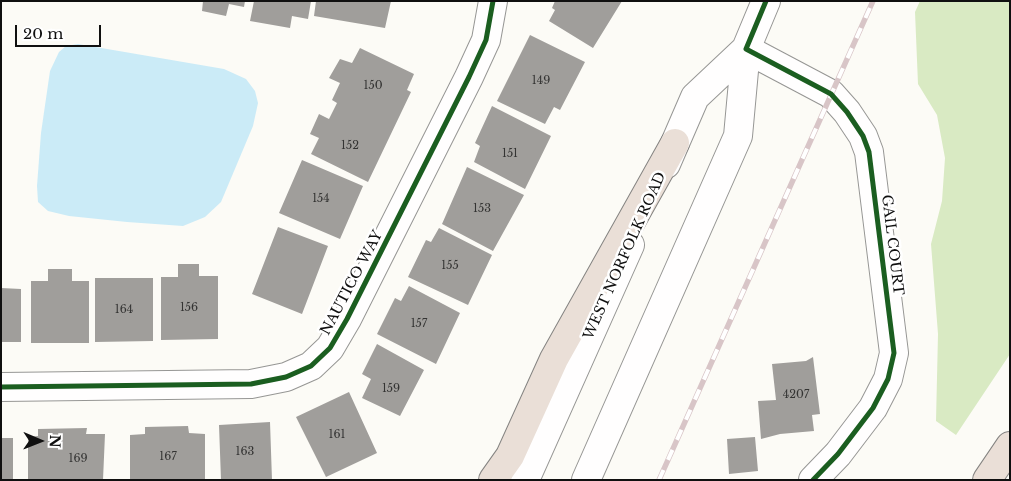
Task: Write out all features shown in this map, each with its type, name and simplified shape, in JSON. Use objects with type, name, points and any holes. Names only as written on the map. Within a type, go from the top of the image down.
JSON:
[{"type":"highway","points":[[493,480],[510,456],[554,359],[675,143]]},
{"type":"highway","points":[[987,480],[1010,446]]},
{"type":"street","name":"NAUTICO WAY","points":[[1,388],[250,384],[286,377],[311,366],[330,348],[347,320],[469,77],[486,40],[493,1]]},
{"type":"street","name":"WEST NORFOLK ROAD","points":[[586,480],[738,136],[746,49],[766,1]]},
{"type":"street","name":"WEST NORFOLK ROAD","points":[[526,480],[695,97],[746,49]]},
{"type":"street","name":"GAIL COURT","points":[[746,49],[831,94],[847,112],[863,136],[869,152],[894,354],[888,379],[873,408],[838,454],[813,480]]},
{"type":"green space","points":[[920,1],[1010,1],[1010,354],[956,435],[936,421],[938,334],[931,244],[942,201],[945,158],[937,115],[918,84],[915,12]]},
{"type":"water","points":[[78,44],[224,69],[246,79],[255,91],[258,103],[253,126],[221,202],[205,217],[183,226],[127,222],[69,216],[48,211],[38,202],[37,186],[41,133],[50,71],[59,52],[66,46]]},
{"type":"building","points":[[203,1],[245,1],[244,7],[229,4],[226,16],[202,11]]},
{"type":"building","points":[[254,1],[311,1],[308,19],[292,16],[290,28],[250,21]]},
{"type":"building","points":[[316,1],[391,1],[385,28],[314,16]]},
{"type":"building","points":[[555,1],[622,1],[593,48],[549,21],[555,10],[552,8]]},
{"type":"building","points":[[530,35],[585,62],[560,110],[554,107],[545,124],[497,101]]},
{"type":"building","points":[[360,48],[414,74],[407,90],[411,92],[368,182],[311,154],[319,138],[310,134],[319,114],[329,119],[337,103],[332,100],[340,83],[329,78],[340,59],[352,63]]},
{"type":"building","points":[[492,106],[551,136],[525,189],[474,162],[480,146],[475,143]]},
{"type":"building","points":[[302,160],[363,186],[340,239],[279,213]]},
{"type":"building","points":[[467,167],[524,195],[493,251],[442,224]]},
{"type":"building","points":[[278,227],[328,246],[302,314],[252,294]]},
{"type":"building","points":[[439,228],[492,255],[468,305],[408,277],[426,240],[431,242]]},
{"type":"building","points":[[178,264],[199,264],[199,276],[218,276],[218,339],[161,340],[161,277],[178,277]]},
{"type":"building","points":[[48,269],[72,269],[72,281],[89,281],[89,343],[31,343],[31,281],[48,281]]},
{"type":"building","points":[[95,278],[153,278],[153,341],[95,342]]},
{"type":"building","points":[[409,286],[460,313],[436,364],[377,334],[395,298],[401,301]]},
{"type":"building","points":[[1,288],[21,289],[21,342],[1,342]]},
{"type":"building","points":[[377,344],[424,370],[400,416],[362,398],[371,379],[362,374]]},
{"type":"building","points":[[813,357],[820,414],[812,415],[814,431],[780,434],[761,439],[758,401],[776,400],[772,364],[806,361]]},
{"type":"building","points":[[349,392],[377,453],[326,477],[296,417]]},
{"type":"building","points":[[270,422],[272,480],[221,480],[219,425]]},
{"type":"building","points":[[188,426],[189,433],[205,434],[205,479],[130,480],[130,435],[145,434],[145,427]]},
{"type":"building","points":[[87,428],[86,434],[105,434],[103,480],[28,480],[28,437],[38,436],[38,429]]},
{"type":"building","points":[[755,437],[758,471],[729,474],[727,439]]},
{"type":"building","points":[[1,438],[13,438],[13,480],[1,480]]},
{"type":"railway","points":[[659,480],[873,1]]},
{"type":"cycle path","points":[[1,387],[251,384],[286,377],[311,366],[330,348],[347,319],[469,77],[486,40],[493,1]]},
{"type":"cycle path","points":[[766,1],[746,49],[831,94],[847,112],[863,136],[869,152],[894,353],[888,379],[873,408],[838,454],[813,480]]}]
